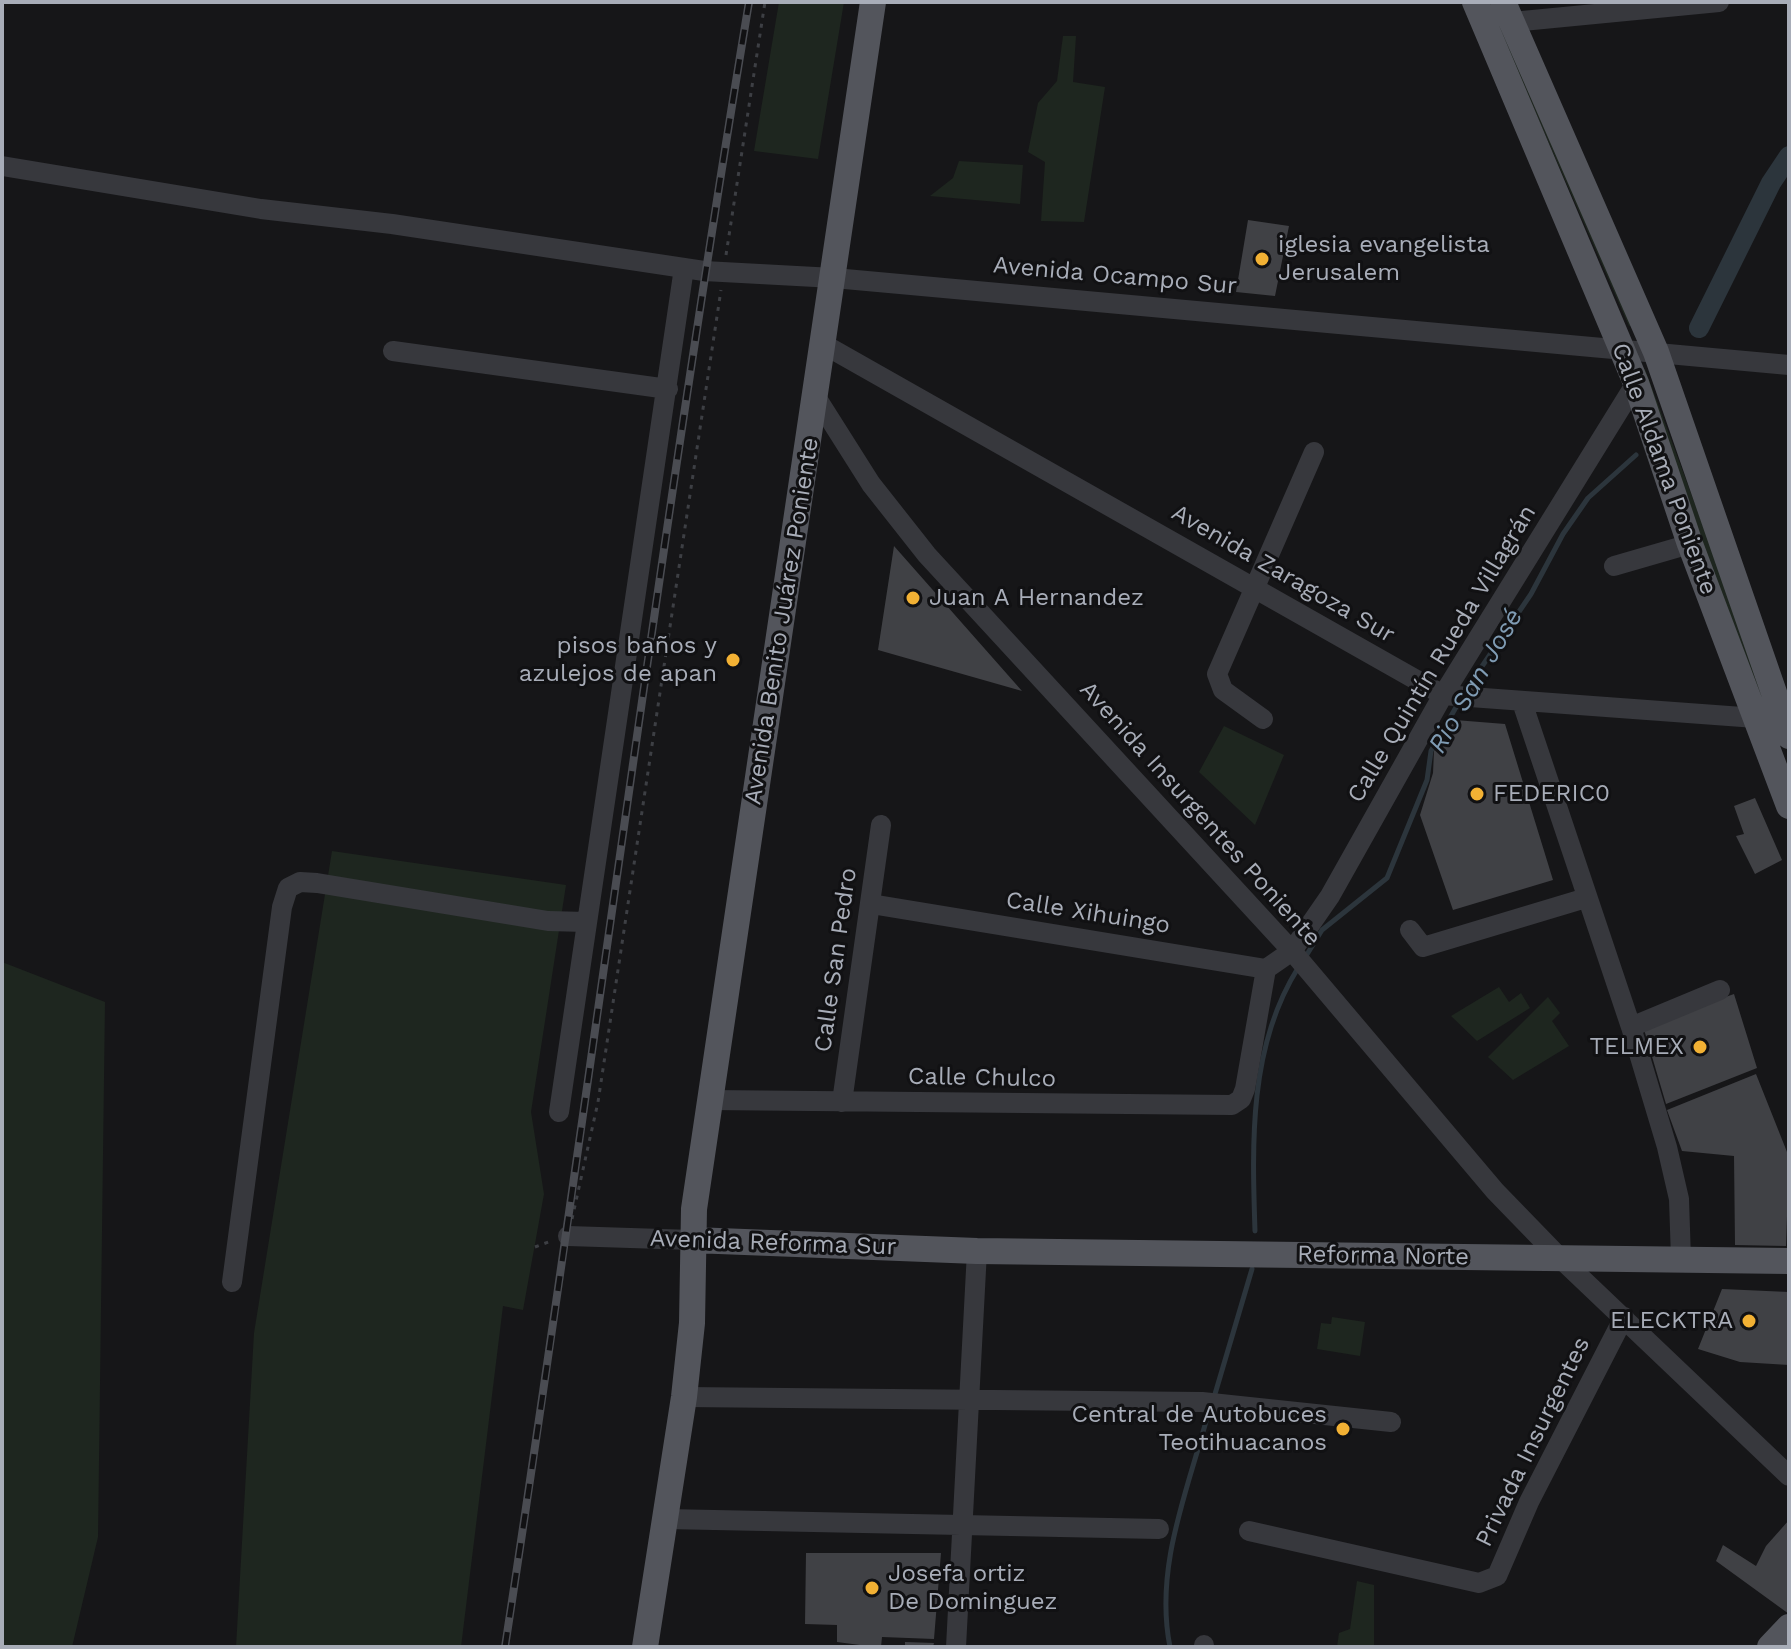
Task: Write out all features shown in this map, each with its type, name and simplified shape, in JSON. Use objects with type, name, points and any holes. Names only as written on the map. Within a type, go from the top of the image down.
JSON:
[{"type":"main road","name":"Avenida Benito Juárez Poniente","points":[[645,1647],[684,1397],[692,1323],[693,1240],[709,1100],[873,2]]},
{"type":"main road","name":"Calle Aldama Poniente","points":[[1475,2],[1636,383],[1690,544],[1789,806]]},
{"type":"main road","name":"Calle Aldama Poniente","points":[[1508,12],[1656,352],[1787,725]]},
{"type":"main road","points":[[1756,718],[1787,725]]},
{"type":"main road","name":"Avenida Reforma Sur","points":[[693,1240],[977,1251]]},
{"type":"main road","name":"Reforma Norte","points":[[977,1251],[1789,1261]]},
{"type":"main road","points":[[1770,1647],[1789,1627]]},
{"type":"street","points":[[1508,12],[1719,2]]},
{"type":"street","name":"Avenida Ocampo Sur","points":[[2,166],[261,209],[392,224],[723,274],[834,278],[1621,347],[1789,365]]},
{"type":"street","points":[[559,1112],[684,268]]},
{"type":"street","name":"Avenida Zaragoza Sur","points":[[823,344],[1449,696],[1756,718]]},
{"type":"street","points":[[393,351],[668,389]]},
{"type":"street","name":"Calle Quintín Rueda Villagrán","points":[[1294,954],[1636,383]]},
{"type":"street","name":"Avenida Insurgentes Poniente","points":[[816,397],[871,484],[927,555],[1294,954],[1495,1191],[1559,1257],[1789,1476]]},
{"type":"street","points":[[1263,719],[1223,690],[1217,674],[1314,452]]},
{"type":"street","points":[[1614,566],[1690,544]]},
{"type":"street","points":[[1522,702],[1631,1027],[1679,1199],[1681,1259]]},
{"type":"street","name":"Calle San Pedro","points":[[842,1102],[881,825]]},
{"type":"street","points":[[232,1282],[282,907],[288,888],[300,882],[317,883],[548,921],[586,922]]},
{"type":"street","points":[[1410,930],[1420,946],[1429,946],[1586,898]]},
{"type":"street","name":"Calle Xihuingo","points":[[871,904],[1266,969]]},
{"type":"street","points":[[1266,969],[1294,954]]},
{"type":"street","name":"Calle Chulco","points":[[709,1100],[1232,1105],[1241,1099],[1245,1089],[1266,969]]},
{"type":"street","points":[[1631,1027],[1720,990]]},
{"type":"street","name":"Avenida Reforma Sur","points":[[568,1236],[693,1240]]},
{"type":"street","points":[[956,1647],[960,1524],[977,1251]]},
{"type":"street","name":"Privada Insurgentes","points":[[1249,1531],[1479,1583],[1491,1581],[1497,1576],[1529,1502],[1624,1317]]},
{"type":"street","points":[[684,1397],[1202,1402],[1391,1422]]},
{"type":"street","points":[[665,1519],[1159,1529]]},
{"type":"path","points":[[568,1236],[598,1102],[765,2]]},
{"type":"shaded area","points":[[779,2],[844,2],[818,159],[754,151]]},
{"type":"shaded area","points":[[1487,2],[1494,2],[1636,325],[1629,326]]},
{"type":"shaded area","points":[[1063,36],[1076,36],[1073,82],[1105,87],[1084,222],[1041,221],[1045,162],[1028,152],[1038,103],[1057,81]]},
{"type":"shaded area","points":[[959,161],[1023,165],[1020,204],[930,196],[953,178]]},
{"type":"shaded area","points":[[1645,369],[1769,704],[1761,703],[1639,371]]},
{"type":"shaded area","points":[[1224,726],[1284,755],[1255,825],[1199,772]]},
{"type":"shaded area","points":[[332,851],[566,885],[531,1112],[544,1194],[523,1310],[503,1306],[461,1647],[236,1647],[254,1333]]},
{"type":"shaded area","points":[[2,962],[105,1002],[98,1537],[72,1647],[2,1647]]},
{"type":"shaded area","points":[[1499,987],[1509,1002],[1521,993],[1530,1008],[1477,1041],[1451,1016]]},
{"type":"shaded area","points":[[1548,997],[1560,1013],[1552,1021],[1569,1046],[1513,1080],[1488,1057]]},
{"type":"shaded area","points":[[1332,1317],[1365,1322],[1360,1356],[1317,1349],[1321,1323],[1331,1324]]},
{"type":"shaded area","points":[[1357,1581],[1374,1585],[1374,1647],[1337,1647],[1339,1633],[1350,1629]]},
{"type":"building","name":"iglesia evangelista Jerusalem","points":[[1248,220],[1289,226],[1275,296],[1236,292]]},
{"type":"building","name":"Juan A Hernandez","points":[[894,546],[1022,691],[878,650]]},
{"type":"building","name":"FEDERIC0","points":[[1455,720],[1505,724],[1553,880],[1453,910],[1420,815],[1433,773],[1434,751]]},
{"type":"building","points":[[1755,798],[1782,860],[1755,874],[1736,836],[1744,834],[1734,806]]},
{"type":"building","name":"TELMEX","points":[[1734,994],[1757,1068],[1666,1104],[1643,1026]]},
{"type":"building","points":[[1756,1074],[1789,1157],[1786,1246],[1735,1245],[1734,1156],[1682,1151],[1667,1110]]},
{"type":"building","name":"ELECKTRA","points":[[1722,1289],[1789,1292],[1789,1365],[1740,1362],[1698,1349]]},
{"type":"building","points":[[1789,1520],[1789,1614],[1716,1561],[1723,1545],[1756,1566],[1766,1546]]},
{"type":"building","name":"Josefa ortiz De Dominguez","points":[[806,1553],[941,1553],[934,1639],[882,1637],[881,1647],[875,1647],[837,1642],[837,1625],[805,1624]]},
{"type":"building","points":[[905,1642],[934,1643],[933,1647],[905,1647]]},
{"type":"waterway","name":"Rio San José","points":[[1699,328],[1771,183],[1789,156]]},
{"type":"waterway","name":"Rio San José","points":[[1466,690],[1531,594],[1563,534],[1588,498],[1636,455]]},
{"type":"waterway","name":"Rio San José","points":[[1306,956],[1322,930],[1387,878],[1427,780],[1431,751],[1459,702]]},
{"type":"waterway","name":"Rio San José","points":[[1255,1231],[1254,1129],[1262,1062],[1270,1029],[1298,968]]},
{"type":"waterway","name":"Rio San José","points":[[1215,1394],[1252,1269]]},
{"type":"waterway","name":"Rio San José","points":[[1170,1647],[1166,1617],[1170,1558],[1208,1414]]},
{"type":"railway","points":[[505,1647],[684,413],[749,2]]},
{"type":"place","name":"iglesia evangelista Jerusalem","points":[[1262,259]]},
{"type":"place","name":"Juan A Hernandez","points":[[913,598]]},
{"type":"place","name":"pisos baños y azulejos de apan","points":[[733,660]]},
{"type":"place","name":"FEDERIC0","points":[[1477,794]]},
{"type":"place","name":"TELMEX","points":[[1700,1047]]},
{"type":"place","name":"ELECKTRA","points":[[1749,1321]]},
{"type":"place","name":"Central de Autobuces Teotihuacanos","points":[[1343,1429]]},
{"type":"place","name":"Josefa ortiz De Dominguez","points":[[872,1588]]}]
